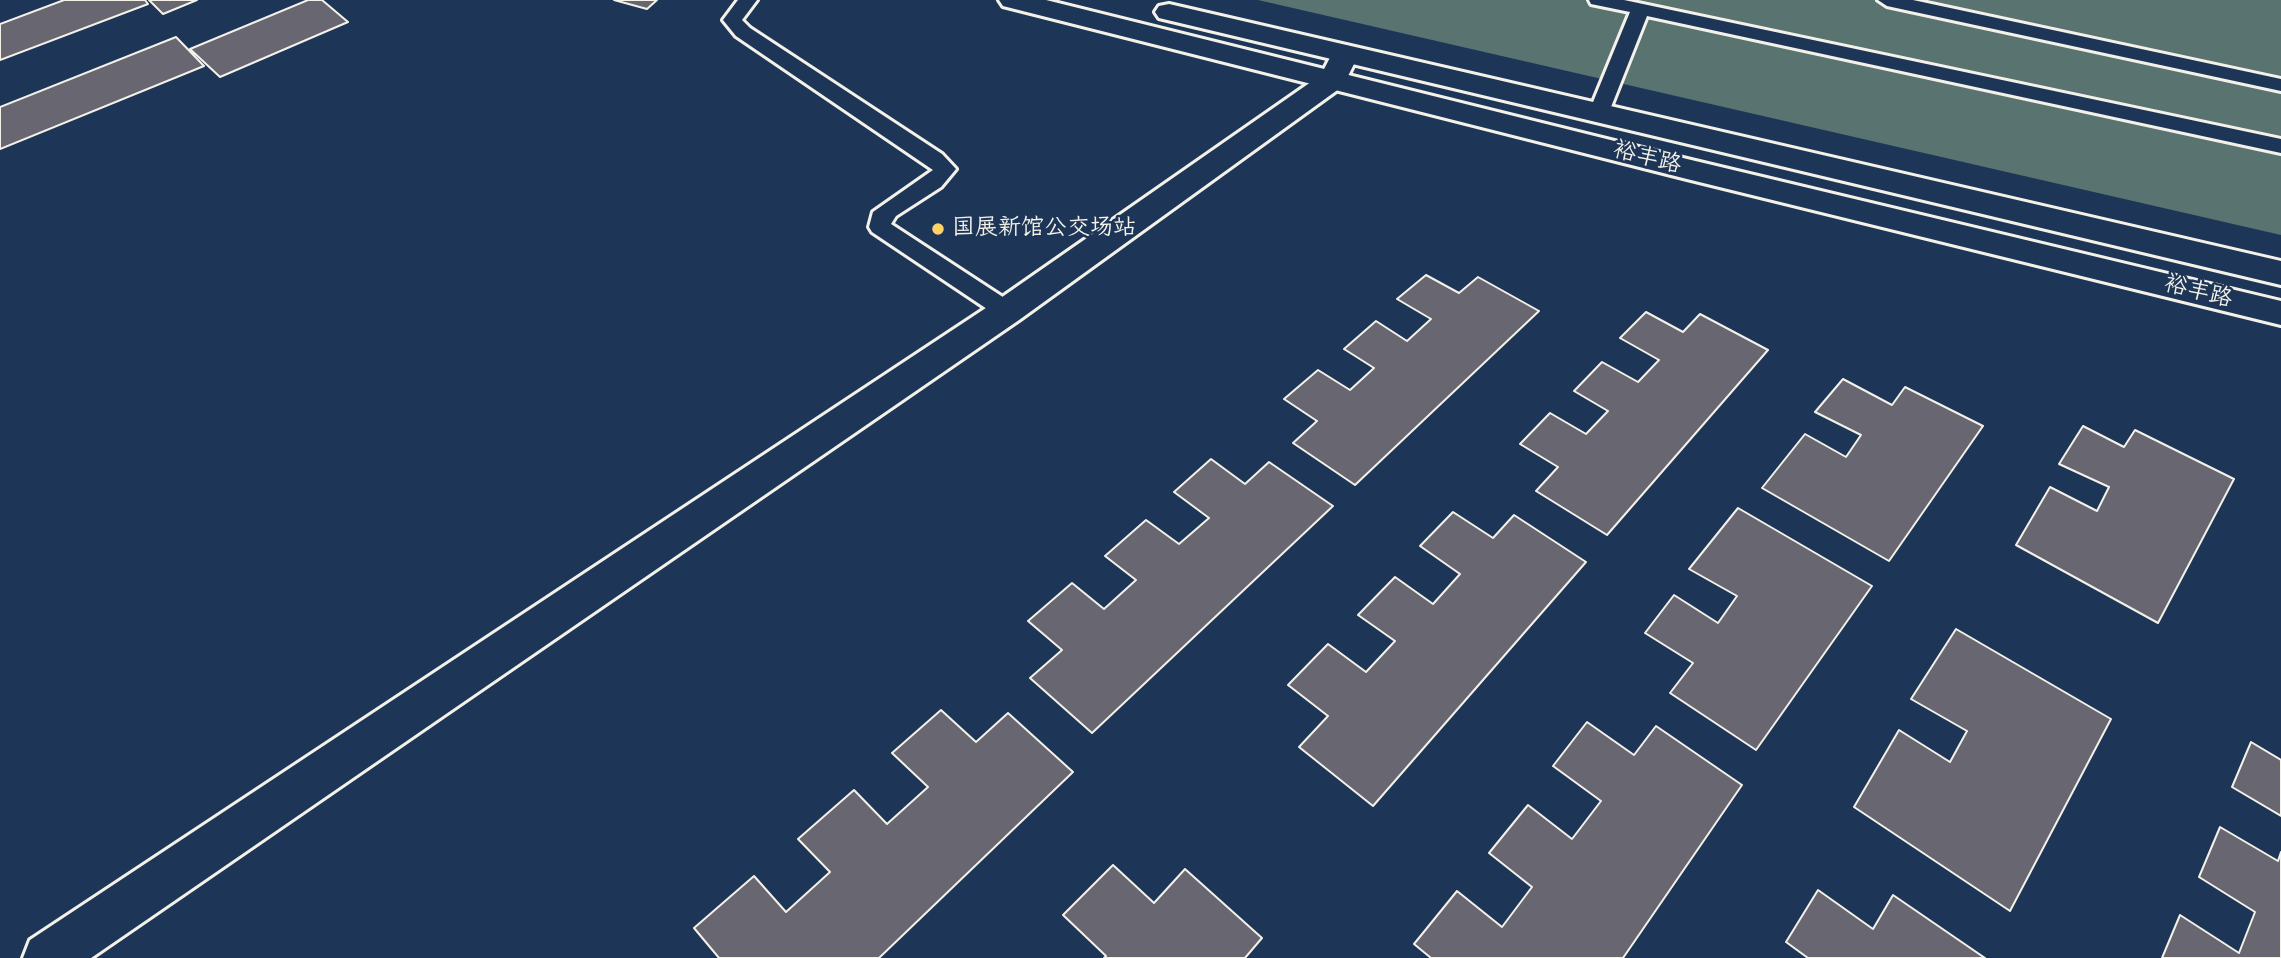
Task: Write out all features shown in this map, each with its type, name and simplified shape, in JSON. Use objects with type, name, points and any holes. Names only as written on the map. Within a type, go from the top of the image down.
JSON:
[{"type":"street","name":"裕丰路","points":[[1013,0],[1339,67],[1599,113],[2281,273]]},
{"type":"street","name":"裕丰路","points":[[1120,0],[1339,67],[2281,313]]},
{"type":"street","points":[[48,958],[1007,311],[1339,67]]},
{"type":"lane","points":[[748,0],[732,20],[743,32],[935,159],[945,169],[935,180],[892,207],[881,217],[880,227],[1007,311]]},
{"type":"lane","points":[[1598,0],[2281,146]]},
{"type":"lane","points":[[1887,0],[2281,85]]},
{"type":"lane","points":[[1599,113],[1641,9]]},
{"type":"green space","points":[[1258,0],[2281,0],[2281,235]]},
{"type":"building","points":[[64,0],[145,0],[148,4],[0,60],[0,24]]},
{"type":"building","points":[[149,0],[197,0],[163,14]]},
{"type":"building","points":[[308,0],[322,0],[348,22],[220,77],[190,49]]},
{"type":"building","points":[[614,0],[657,0],[647,9]]},
{"type":"building","points":[[176,37],[204,66],[0,149],[0,107]]},
{"type":"building","points":[[1426,275],[1459,293],[1478,277],[1539,311],[1355,485],[1293,443],[1317,421],[1284,399],[1318,370],[1350,390],[1374,368],[1344,349],[1376,321],[1407,341],[1431,319],[1397,299]]},
{"type":"building","points":[[1646,312],[1683,332],[1700,314],[1768,350],[1607,535],[1536,491],[1558,467],[1520,444],[1550,413],[1586,434],[1608,411],[1574,391],[1602,362],[1638,382],[1659,360],[1620,338]]},
{"type":"building","points":[[1843,379],[1892,405],[1905,387],[1983,426],[1889,561],[1762,488],[1805,434],[1846,457],[1861,435],[1815,412]]},
{"type":"building","points":[[2083,426],[2124,447],[2135,430],[2234,479],[2158,623],[2016,545],[2050,487],[2097,511],[2109,487],[2059,464]]},
{"type":"building","points":[[1211,459],[1245,484],[1269,462],[1333,506],[1092,733],[1030,678],[1062,650],[1028,621],[1072,583],[1104,609],[1136,580],[1105,556],[1146,520],[1179,544],[1209,518],[1174,492]]},
{"type":"building","points":[[1738,508],[1872,586],[1756,750],[1670,693],[1693,663],[1645,633],[1674,595],[1718,623],[1737,596],[1689,569]]},
{"type":"building","points":[[1453,512],[1493,538],[1514,515],[1586,562],[1373,806],[1299,747],[1328,716],[1288,685],[1328,644],[1366,672],[1395,641],[1358,615],[1395,577],[1433,604],[1460,574],[1420,546]]},
{"type":"building","points":[[1956,629],[2111,719],[2010,911],[1854,807],[1899,730],[1950,762],[1967,731],[1911,699]]},
{"type":"building","points":[[941,710],[976,742],[1008,713],[1073,772],[879,958],[719,958],[694,928],[754,876],[786,912],[830,872],[798,839],[854,790],[887,824],[928,787],[892,753]]},
{"type":"building","points":[[1587,722],[1634,755],[1656,726],[1742,785],[1623,958],[1431,958],[1414,944],[1457,891],[1502,927],[1532,887],[1489,853],[1528,805],[1572,839],[1601,801],[1553,766]]},
{"type":"building","points":[[2251,742],[2281,760],[2281,816],[2232,787]]},
{"type":"building","points":[[2220,827],[2278,861],[2281,852],[2281,958],[2162,958],[2180,915],[2239,953],[2255,912],[2199,877]]},
{"type":"building","points":[[1113,865],[1154,903],[1185,869],[1262,938],[1245,958],[1104,958],[1106,956],[1063,915]]},
{"type":"building","points":[[1818,890],[1873,929],[1893,895],[1985,958],[1808,958],[1786,942]]},
{"type":"place","name":"国展新馆公交场站","points":[[938,229]]}]
